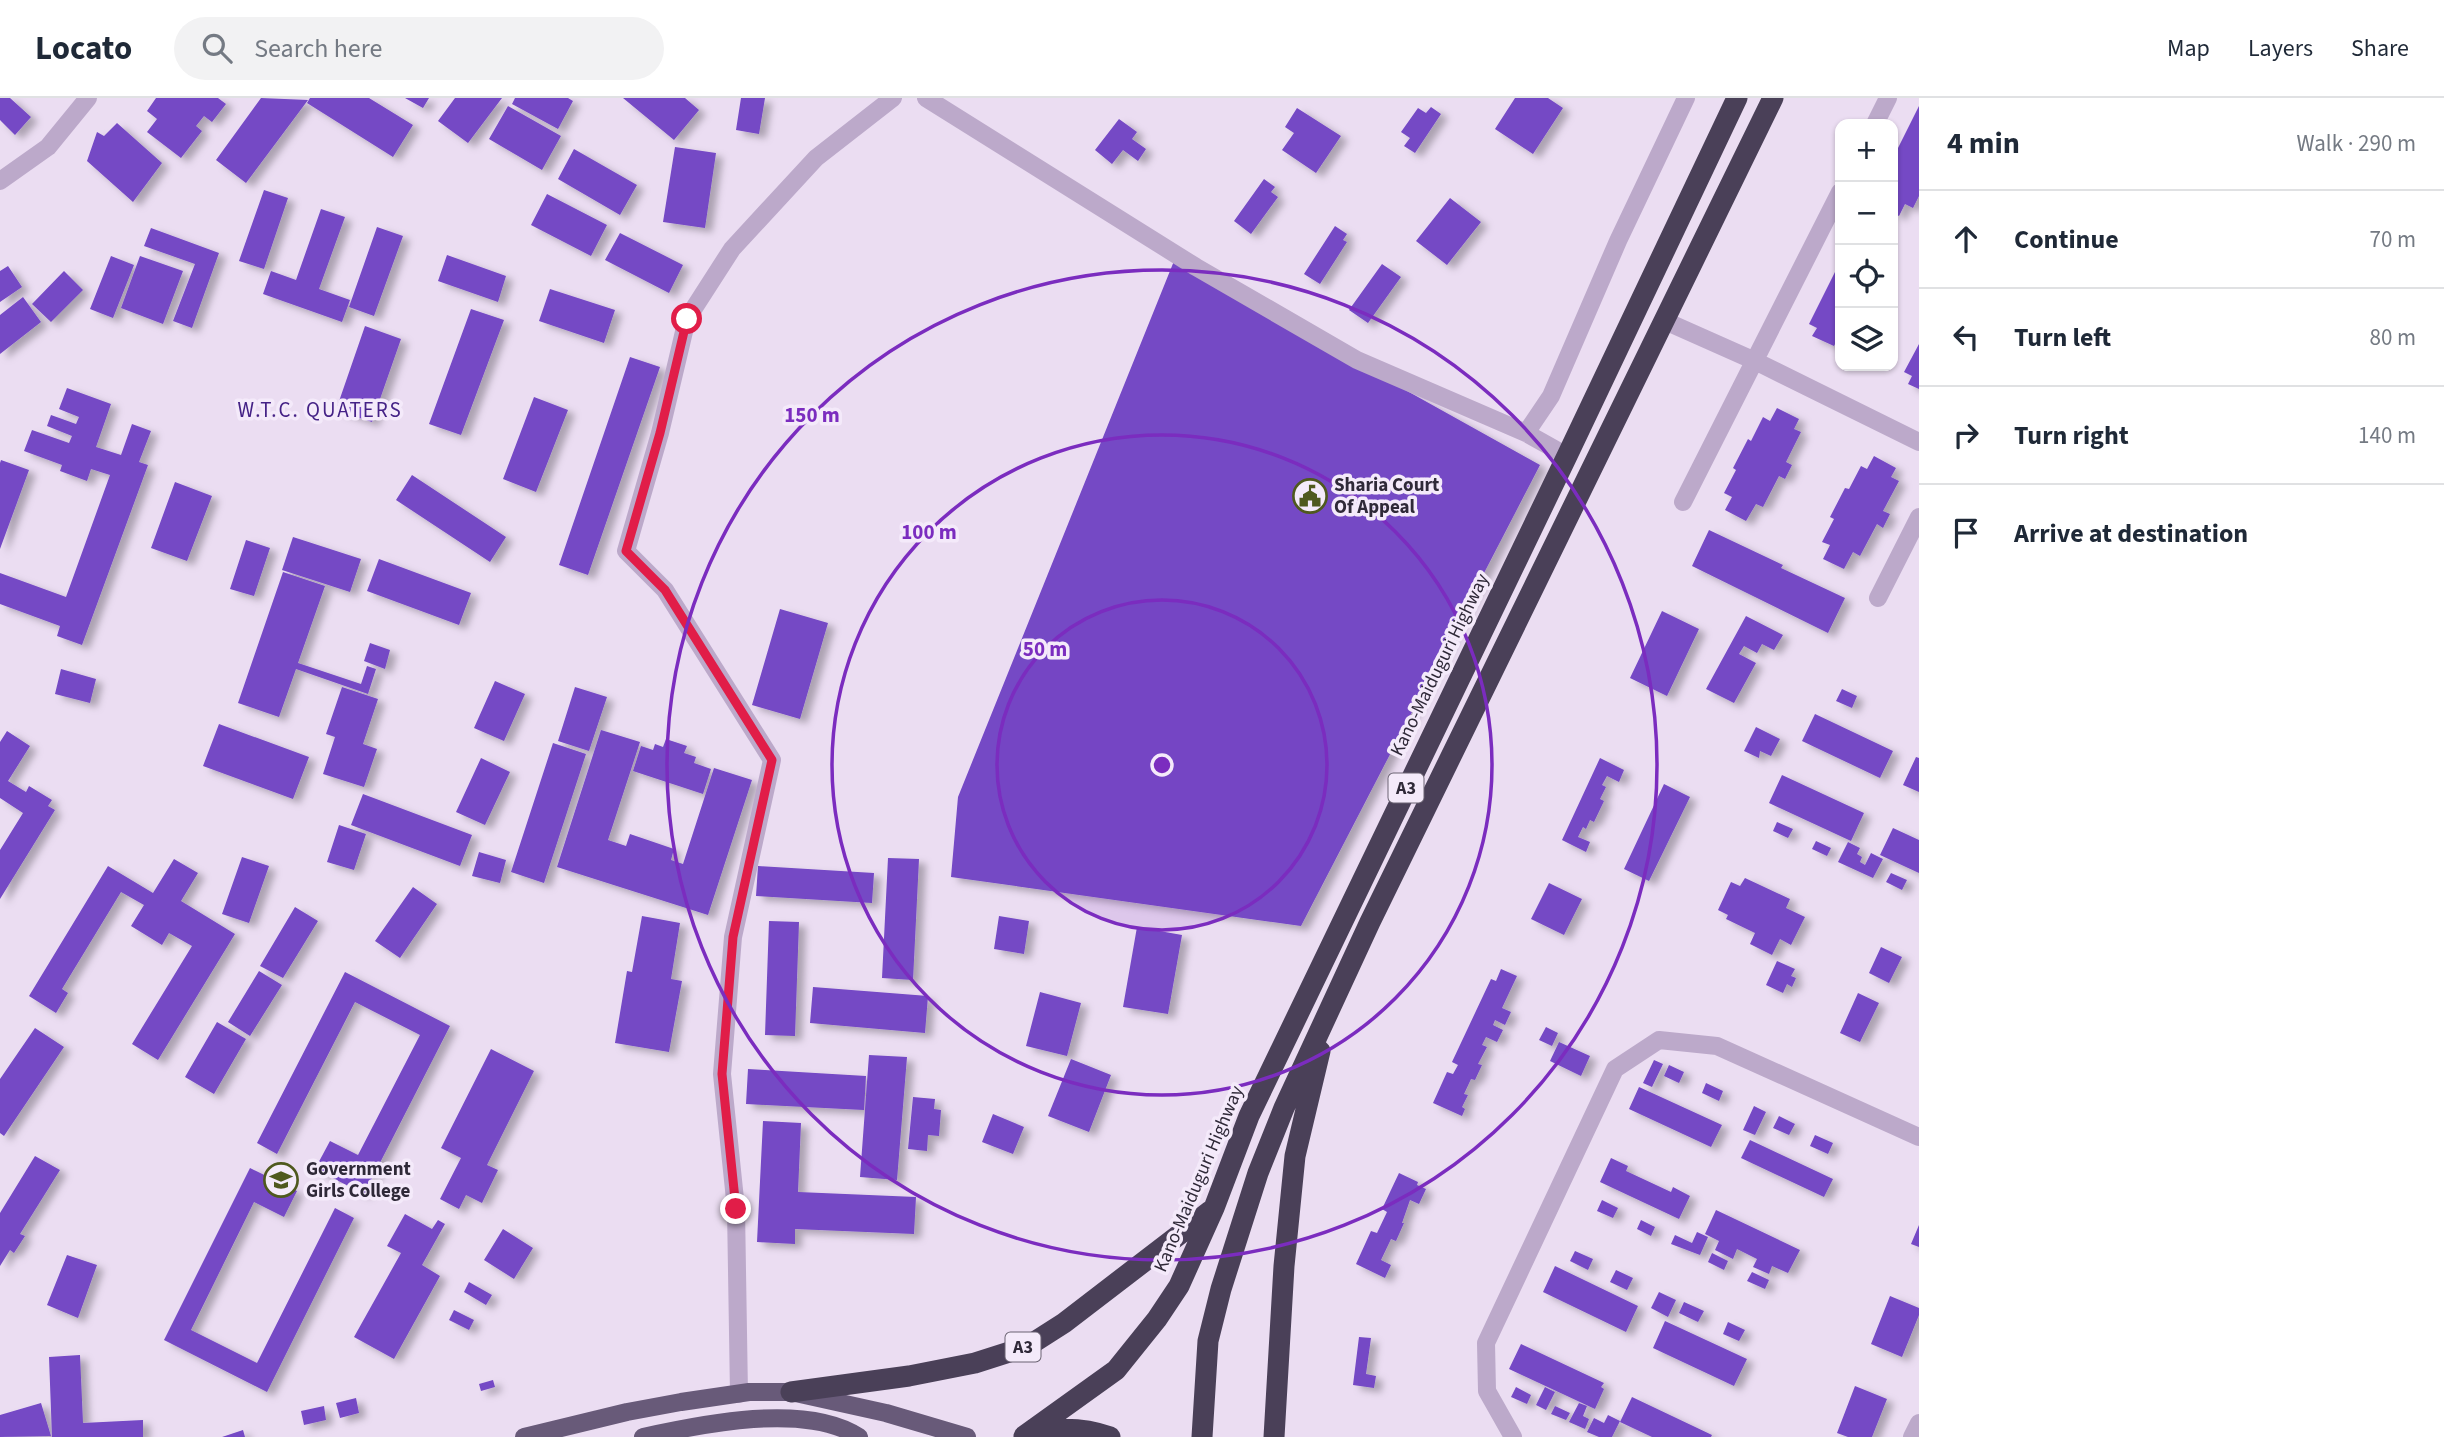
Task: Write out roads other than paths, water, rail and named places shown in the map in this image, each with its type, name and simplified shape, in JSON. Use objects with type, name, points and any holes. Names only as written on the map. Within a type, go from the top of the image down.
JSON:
[{"type":"highway","name":"Kano-Maiduguri Highway","points":[[1023,1436],[1116,1370],[1157,1319],[1179,1286],[1214,1208],[1249,1116],[1737,98]]},
{"type":"highway","name":"A3","points":[[1202,1437],[1209,1341],[1236,1236],[1283,1108],[1376,909],[1773,98]]},
{"type":"highway","name":"A3","points":[[1274,1437],[1284,1265],[1295,1156],[1330,1008]]},
{"type":"highway","name":"A3","points":[[791,1392],[909,1376],[975,1363],[1028,1346],[1064,1323],[1214,1208]]},
{"type":"highway","name":"A3","points":[[1023,1436],[1048,1430],[1072,1429],[1110,1437]]},
{"type":"main road","points":[[524,1437],[627,1412],[739,1394],[791,1392],[886,1413],[967,1437]]},
{"type":"main road","points":[[643,1437],[740,1420],[785,1419],[822,1423],[850,1431],[859,1437]]},
{"type":"street","points":[[0,181],[48,147],[88,98]]},
{"type":"street","points":[[739,1394],[736,1209],[722,1074],[733,937],[772,760],[665,590],[626,551],[660,433],[687,319],[732,250],[816,158],[893,98]]},
{"type":"street","points":[[926,98],[1196,267],[1357,360],[1526,433],[1567,456]]},
{"type":"street","points":[[1526,433],[1551,396],[1618,241],[1686,98]]},
{"type":"street","points":[[1878,119],[1888,98]]},
{"type":"street","points":[[1683,502],[1835,202]]},
{"type":"street","points":[[1665,321],[1755,361],[1919,442]]},
{"type":"street","points":[[1878,598],[1919,517]]},
{"type":"street","points":[[1513,1437],[1487,1391],[1486,1343],[1615,1069],[1659,1040],[1717,1046],[1919,1137]]},
{"type":"street","points":[[1912,1437],[1919,1423]]},
{"type":"place","name":"Sharia Court Of Appeal","points":[[1310,496]]},
{"type":"place","name":"Government Girls College","points":[[281,1180]]},
{"type":"district","name":"W.T.C. QUATERS","points":[[320,410]]}]
